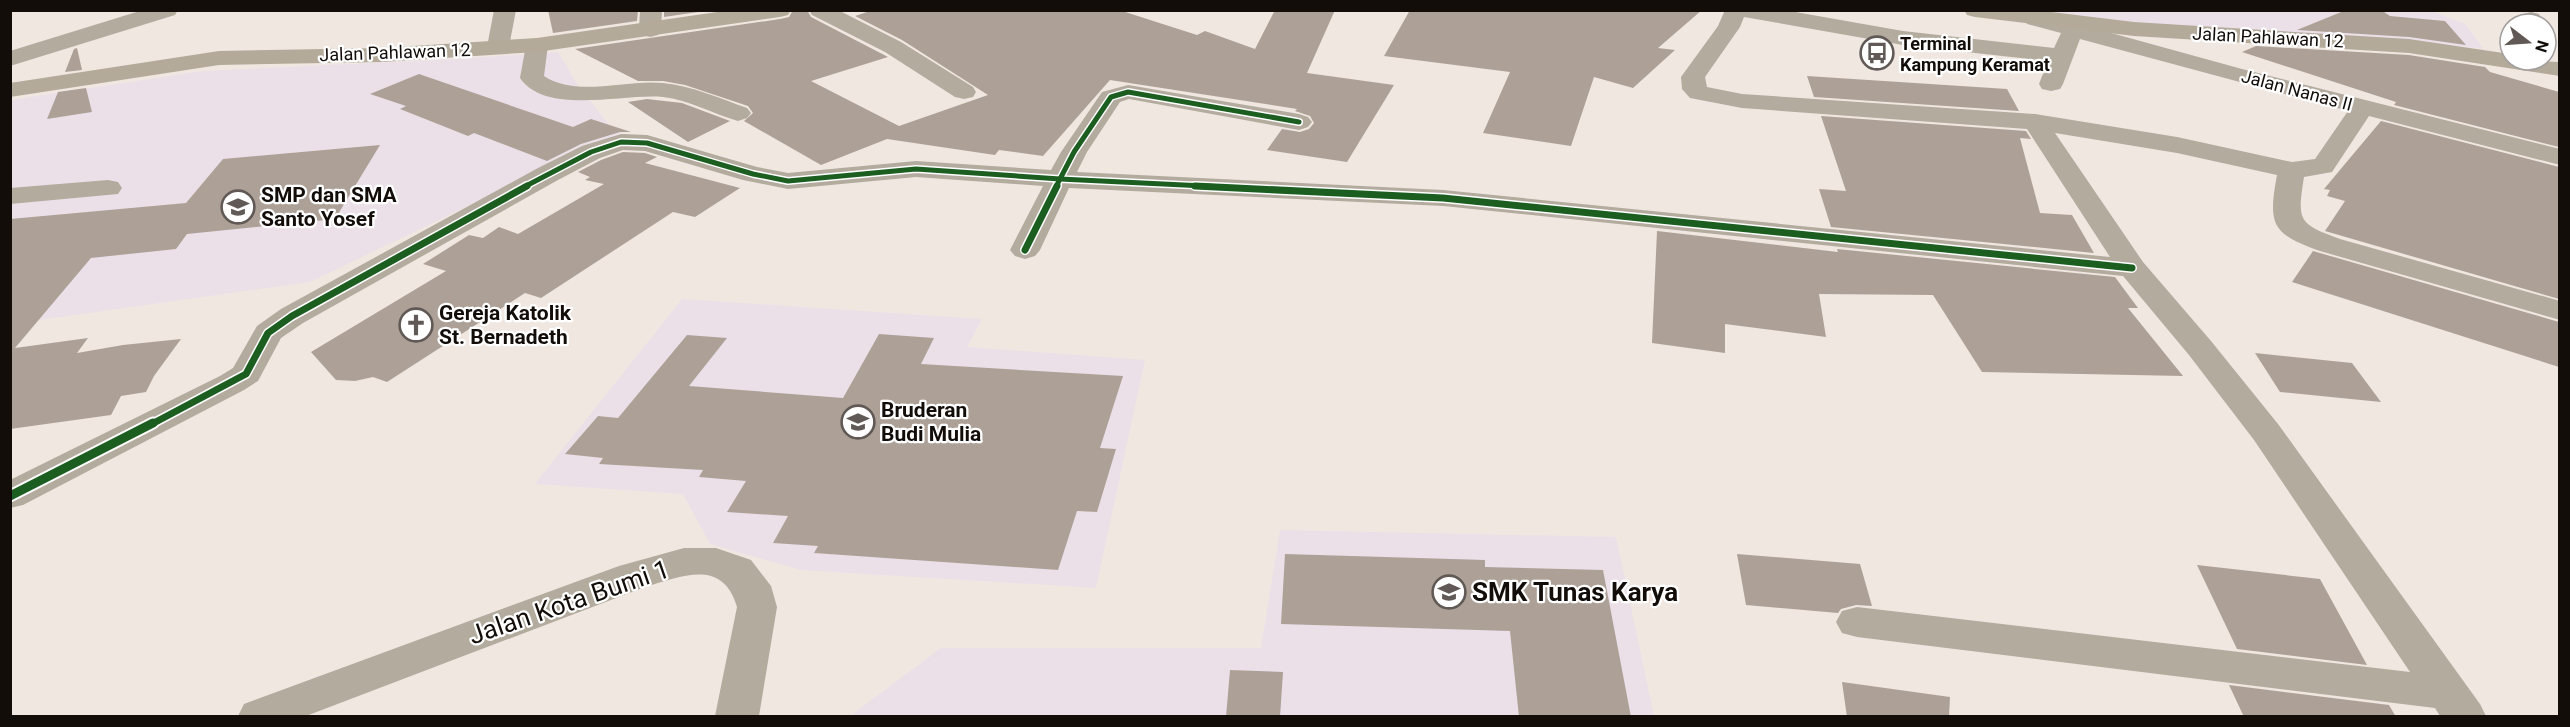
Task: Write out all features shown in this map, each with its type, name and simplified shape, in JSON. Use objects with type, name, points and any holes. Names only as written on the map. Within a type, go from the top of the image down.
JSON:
[{"type":"main road","name":"Jalan Pahlawan 12","points":[[10,90],[219,58],[382,55],[537,45],[650,20],[780,10]]},
{"type":"main road","name":"Jalan Pahlawan 12","points":[[1975,10],[2036,19],[2180,33],[2409,46],[2498,58]]},
{"type":"street","points":[[10,59],[167,10]]},
{"type":"street","points":[[498,47],[505,10]]},
{"type":"street","points":[[820,10],[893,47],[964,92]]},
{"type":"street","points":[[1736,10],[1729,27],[1693,77],[1694,89],[1699,93],[1742,101],[2035,122],[2177,145],[2292,170],[2323,166],[2362,107]]},
{"type":"street","points":[[1744,10],[1903,38],[2063,56]]},
{"type":"street","name":"Jalan Nanas II","points":[[2036,19],[2362,107],[2559,157]]},
{"type":"street","points":[[2051,84],[2075,30]]},
{"type":"street","points":[[537,45],[532,78],[545,88],[565,92],[663,90],[738,113]]},
{"type":"street","points":[[1025,250],[1074,152],[1111,97],[1118,93],[1128,92],[1299,122]]},
{"type":"street","points":[[2035,122],[2132,268],[2200,348],[2266,432],[2456,705]]},
{"type":"street","points":[[10,496],[232,383],[246,374],[268,333],[292,316],[548,174],[591,152],[621,142],[647,143],[753,174],[788,181],[916,169],[1060,179],[1443,198],[2132,268]]},
{"type":"street","points":[[2292,170],[2285,210],[2287,220],[2300,234],[2330,245],[2559,311]]},
{"type":"street","points":[[10,196],[108,188]]},
{"type":"street","name":"Jalan Kota Bumi 1","points":[[260,717],[633,576],[684,562],[716,562],[737,570],[751,586],[757,607],[737,717]]},
{"type":"street","points":[[1857,622],[2456,705]]},
{"type":"shaded area","points":[[2002,11],[2432,11],[2465,24],[2484,49],[2367,37],[2087,23]]},
{"type":"shaded area","name":"SMP dan SMA Santo Yosef","points":[[558,52],[579,87],[611,127],[622,132],[310,282],[11,324],[11,100],[203,71]]},
{"type":"shaded area","name":"Bruderan Budi Mulia","points":[[682,299],[982,319],[967,347],[1145,360],[1096,588],[801,570],[710,544],[683,494],[535,484]]},
{"type":"shaded area","name":"SMK Tunas Karya","points":[[1280,530],[1616,537],[1654,716],[850,716],[941,648],[1261,648]]},
{"type":"building","points":[[548,10],[638,10],[637,21],[553,33]]},
{"type":"building","points":[[664,10],[712,10],[664,17]]},
{"type":"building","points":[[793,10],[807,10],[811,17],[888,57],[811,81],[899,126],[988,95],[902,40],[855,16],[873,10],[1119,10],[1197,35],[1205,31],[1255,49],[1275,10],[1335,10],[1307,73],[1394,85],[1347,162],[1267,150],[1282,129],[1300,132],[1309,129],[1314,123],[1310,116],[1295,111],[1297,109],[1110,80],[1043,156],[999,150],[995,155],[887,139],[821,165],[744,121],[753,113],[748,106],[685,85],[663,81],[638,81],[575,49],[780,19],[789,17]]},
{"type":"building","points":[[1410,10],[1702,10],[1658,48],[1675,50],[1633,88],[1594,77],[1571,146],[1483,133],[1510,72],[1384,56]]},
{"type":"building","points":[[2346,10],[2381,10],[2390,16],[2445,21],[2466,45],[2409,37],[2297,30]]},
{"type":"building","points":[[2256,46],[2409,55],[2485,67],[2490,72],[2559,92],[2559,147],[2394,105],[2396,102],[2242,52]]},
{"type":"building","points":[[77,48],[82,70],[65,72],[74,49]]},
{"type":"building","points":[[419,74],[573,127],[591,119],[631,132],[620,132],[581,144],[547,161],[474,133],[468,136],[400,109],[406,106],[370,94]]},
{"type":"building","points":[[1807,76],[2007,89],[2019,111],[1814,97]]},
{"type":"building","points":[[86,88],[92,112],[47,119],[58,92]]},
{"type":"building","points":[[647,99],[682,103],[730,121],[688,142],[628,102]]},
{"type":"building","points":[[1821,116],[2026,131],[2031,139],[2020,138],[2040,213],[2072,215],[2094,253],[1831,227],[1819,189],[1846,191]]},
{"type":"building","points":[[2381,121],[2559,167],[2559,299],[2325,231],[2345,201],[2327,196],[2330,190],[2324,189]]},
{"type":"building","points":[[380,145],[335,219],[187,234],[176,249],[91,258],[15,348],[88,338],[77,353],[181,339],[154,376],[146,392],[121,396],[111,415],[10,429],[10,219],[186,203],[223,159]]},
{"type":"building","name":"Gereja Katolik St. Bernadeth","points":[[623,152],[645,153],[657,157],[645,163],[740,188],[695,217],[673,212],[541,298],[525,293],[387,382],[373,377],[355,381],[336,380],[311,352],[446,271],[423,264],[469,235],[483,238],[499,227],[518,234],[604,184],[585,180],[590,177],[578,172]]},
{"type":"building","points":[[1657,231],[1838,252],[1837,249],[2115,277],[2138,308],[2128,308],[2183,376],[1982,372],[1933,295],[1819,294],[1826,337],[1725,324],[1725,353],[1652,343]]},
{"type":"building","points":[[2313,251],[2559,322],[2559,367],[2292,282]]},
{"type":"building","name":"Bruderan Budi Mulia","points":[[879,334],[934,338],[921,364],[1123,376],[1100,448],[1116,449],[1097,512],[1077,511],[1058,570],[814,553],[818,546],[773,543],[788,516],[727,512],[746,481],[699,477],[703,470],[599,464],[603,458],[565,454],[598,416],[618,418],[687,335],[727,338],[689,386],[843,398]]},
{"type":"building","points":[[2255,353],[2352,363],[2381,402],[2280,392]]},
{"type":"building","points":[[1285,554],[1485,560],[1485,567],[1603,570],[1631,717],[1519,717],[1510,631],[1281,624]]},
{"type":"building","points":[[1737,554],[1860,564],[1872,606],[1856,605],[1841,609],[1838,613],[1746,605]]},
{"type":"building","points":[[2197,565],[2320,579],[2367,665],[2237,649]]},
{"type":"building","points":[[1230,670],[1283,672],[1280,717],[1226,717]]},
{"type":"building","points":[[1842,682],[1950,697],[1949,717],[1847,717]]},
{"type":"building","points":[[2229,685],[2389,705],[2396,717],[2244,717]]},
{"type":"cycle path","points":[[1299,122],[1128,92],[1111,97],[1074,152],[1060,179],[1443,198],[2132,268]]},
{"type":"cycle path","points":[[10,496],[232,383],[246,374],[268,333],[292,316],[548,174],[591,152],[621,142],[647,143],[753,174],[788,181],[916,169],[1060,179],[1025,250]]},
{"type":"place","name":"Terminal Kampung Keramat","points":[[1877,53]]},
{"type":"place","name":"SMP dan SMA Santo Yosef","points":[[238,207]]},
{"type":"place","name":"Gereja Katolik St. Bernadeth","points":[[416,325]]},
{"type":"place","name":"Bruderan Budi Mulia","points":[[858,422]]},
{"type":"place","name":"SMK Tunas Karya","points":[[1449,592]]}]
